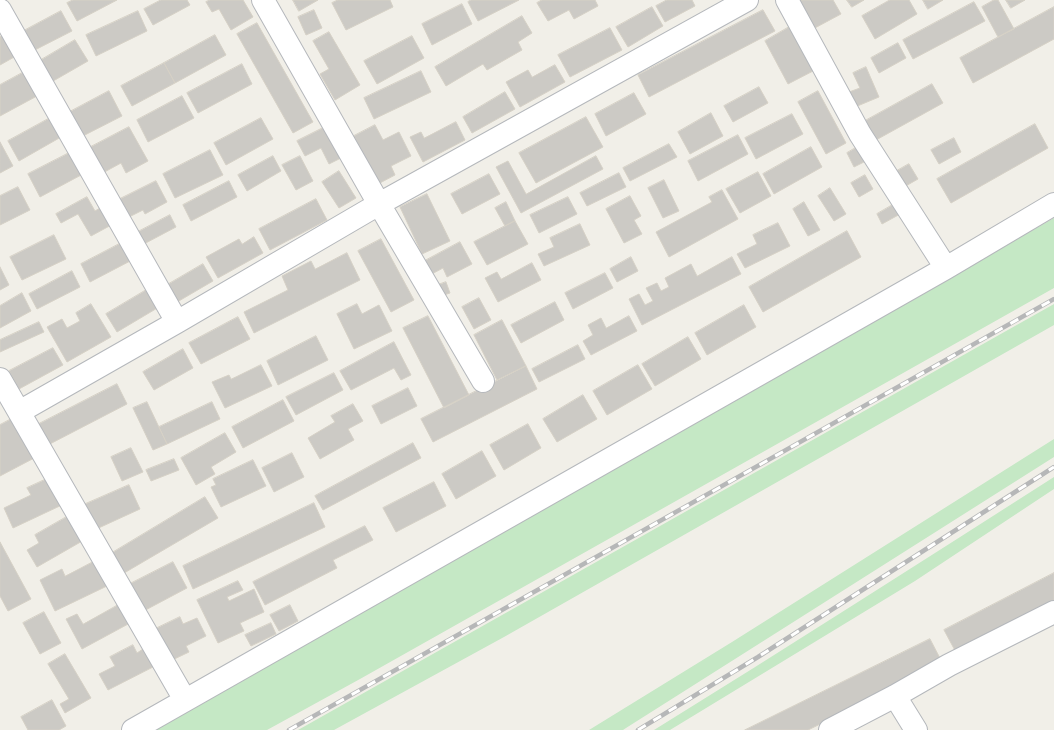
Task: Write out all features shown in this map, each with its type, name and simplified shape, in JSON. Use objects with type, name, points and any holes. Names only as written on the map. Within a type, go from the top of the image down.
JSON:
[{"type":"street","points":[[262,0],[483,382]]},
{"type":"street","points":[[19,412],[379,204],[747,0]]},
{"type":"street","points":[[787,0],[860,134],[946,268]]},
{"type":"street","points":[[0,10],[177,322]]},
{"type":"street","points":[[133,730],[946,268],[1054,204]]},
{"type":"street","points":[[0,379],[185,700]]},
{"type":"street","points":[[830,730],[950,665],[1054,612]]},
{"type":"street","points":[[895,696],[916,730]]},
{"type":"green space","points":[[1054,218],[1054,288],[267,730],[152,730],[841,340]]},
{"type":"green space","points":[[1054,304],[1054,325],[504,637],[334,730],[298,730]]},
{"type":"green space","points":[[1054,439],[1054,457],[623,730],[589,730],[732,642]]},
{"type":"green space","points":[[1054,477],[1054,489],[915,581],[670,730],[654,730],[804,636]]},
{"type":"building","points":[[73,0],[117,0],[77,21],[67,3]]},
{"type":"building","points":[[161,0],[187,0],[190,5],[153,25],[144,9]]},
{"type":"building","points":[[210,0],[243,0],[253,17],[231,30],[219,9],[212,12],[206,2]]},
{"type":"building","points":[[293,0],[318,0],[299,11]]},
{"type":"building","points":[[338,0],[390,0],[393,7],[346,30],[332,3]]},
{"type":"building","points":[[471,0],[519,0],[478,21],[468,2]]},
{"type":"building","points":[[542,0],[595,0],[598,6],[574,19],[569,10],[548,21],[537,3]]},
{"type":"building","points":[[667,0],[692,0],[695,6],[665,22],[656,6]]},
{"type":"building","points":[[797,0],[833,0],[841,14],[813,29]]},
{"type":"building","points":[[847,0],[864,0],[852,7]]},
{"type":"building","points":[[890,0],[909,0],[917,14],[875,39],[862,16]]},
{"type":"building","points":[[923,0],[943,0],[928,9]]},
{"type":"building","points":[[994,0],[998,0],[1014,29],[998,37],[982,7]]},
{"type":"building","points":[[1006,0],[1025,0],[1011,8]]},
{"type":"building","points":[[974,2],[985,21],[913,59],[903,40]]},
{"type":"building","points":[[462,4],[472,24],[432,45],[422,24]]},
{"type":"building","points":[[652,7],[663,26],[628,47],[616,27]]},
{"type":"building","points":[[1054,7],[1054,39],[973,83],[960,58]]},
{"type":"building","points":[[314,10],[322,28],[306,35],[298,17]]},
{"type":"building","points":[[763,10],[775,31],[649,97],[638,75]]},
{"type":"building","points":[[61,11],[72,31],[29,53],[18,34]]},
{"type":"building","points":[[138,11],[147,31],[96,56],[86,35]]},
{"type":"building","points":[[522,16],[532,33],[518,42],[522,50],[487,70],[483,64],[446,86],[435,67]]},
{"type":"building","points":[[257,23],[313,122],[293,133],[237,34]]},
{"type":"building","points":[[791,26],[815,70],[788,84],[765,41]]},
{"type":"building","points":[[610,28],[622,50],[570,77],[558,55]]},
{"type":"building","points":[[329,32],[360,85],[335,100],[320,74],[329,69],[313,41]]},
{"type":"building","points":[[5,35],[16,56],[0,65],[0,37]]},
{"type":"building","points":[[215,35],[226,55],[175,83],[164,63]]},
{"type":"building","points":[[412,36],[424,58],[377,84],[364,61]]},
{"type":"building","points":[[75,40],[88,61],[48,84],[36,63]]},
{"type":"building","points":[[898,43],[906,58],[879,73],[871,58]]},
{"type":"building","points":[[164,63],[175,83],[132,106],[121,86]]},
{"type":"building","points":[[242,64],[252,84],[198,113],[187,93]]},
{"type":"building","points":[[555,65],[565,82],[520,107],[506,82],[528,70],[532,77]]},
{"type":"building","points":[[866,67],[879,97],[855,107],[849,92],[860,88],[853,73]]},
{"type":"building","points":[[421,71],[431,92],[374,119],[364,98]]},
{"type":"building","points":[[24,72],[37,96],[0,116],[0,85]]},
{"type":"building","points":[[932,84],[943,103],[876,140],[865,121]]},
{"type":"building","points":[[759,87],[768,103],[733,122],[724,106]]},
{"type":"building","points":[[109,91],[122,116],[77,139],[64,115]]},
{"type":"building","points":[[818,91],[846,143],[826,154],[798,102]]},
{"type":"building","points":[[505,92],[515,109],[472,133],[463,117]]},
{"type":"building","points":[[634,93],[646,114],[606,136],[595,114]]},
{"type":"building","points":[[182,96],[194,118],[148,142],[137,120]]},
{"type":"building","points":[[711,113],[723,136],[690,154],[678,132]]},
{"type":"building","points":[[792,114],[803,134],[756,159],[745,138]]},
{"type":"building","points":[[586,117],[603,147],[536,183],[519,153]]},
{"type":"building","points":[[50,118],[61,137],[19,161],[8,141]]},
{"type":"building","points":[[261,118],[273,139],[226,165],[214,143]]},
{"type":"building","points":[[456,122],[465,140],[423,162],[410,137],[421,132],[424,138]]},
{"type":"building","points":[[1035,124],[1048,148],[951,203],[937,179]]},
{"type":"building","points":[[375,125],[383,140],[399,132],[411,156],[391,166],[395,175],[378,184],[354,136]]},
{"type":"building","points":[[327,126],[343,157],[329,164],[321,148],[305,156],[297,141]]},
{"type":"building","points":[[129,127],[148,161],[126,173],[121,163],[99,175],[85,150]]},
{"type":"building","points":[[738,135],[748,154],[698,181],[688,161]]},
{"type":"building","points":[[954,138],[961,152],[939,164],[931,150]]},
{"type":"building","points":[[0,142],[13,166],[0,173]]},
{"type":"building","points":[[669,144],[677,157],[630,181],[623,168]]},
{"type":"building","points":[[859,146],[866,161],[854,167],[847,153]]},
{"type":"building","points":[[811,147],[822,167],[774,194],[763,174]]},
{"type":"building","points":[[210,150],[223,175],[175,198],[163,174]]},
{"type":"building","points":[[71,152],[83,174],[40,197],[28,174]]},
{"type":"building","points":[[273,156],[281,171],[247,191],[238,175]]},
{"type":"building","points":[[300,156],[313,181],[296,190],[282,165]]},
{"type":"building","points":[[596,156],[603,169],[521,213],[496,167],[508,161],[526,194]]},
{"type":"building","points":[[909,164],[918,179],[904,187],[895,172]]},
{"type":"building","points":[[339,171],[356,198],[339,208],[322,182]]},
{"type":"building","points":[[758,172],[771,196],[740,213],[726,189]]},
{"type":"building","points":[[619,173],[626,187],[587,206],[580,193]]},
{"type":"building","points":[[489,174],[500,194],[462,214],[451,194]]},
{"type":"building","points":[[865,175],[873,189],[859,197],[851,183]]},
{"type":"building","points":[[664,180],[679,211],[663,218],[648,188]]},
{"type":"building","points":[[156,181],[167,202],[145,214],[143,210],[129,217],[120,199]]},
{"type":"building","points":[[229,181],[237,197],[191,221],[183,205]]},
{"type":"building","points":[[18,187],[30,210],[0,225],[0,196]]},
{"type":"building","points":[[830,188],[846,214],[834,221],[818,196]]},
{"type":"building","points":[[722,190],[738,219],[669,257],[656,232],[712,202],[709,197]]},
{"type":"building","points":[[427,194],[450,241],[422,254],[400,207]]},
{"type":"building","points":[[630,196],[641,216],[634,220],[642,234],[624,243],[606,209]]},
{"type":"building","points":[[87,197],[95,211],[105,205],[115,223],[91,236],[78,214],[61,223],[56,214]]},
{"type":"building","points":[[568,197],[577,214],[539,233],[530,215]]},
{"type":"building","points":[[316,199],[327,220],[270,250],[259,229]]},
{"type":"building","points":[[506,202],[515,221],[505,226],[495,208]]},
{"type":"building","points":[[804,202],[820,230],[808,236],[793,209]]},
{"type":"building","points":[[896,203],[902,213],[882,224],[877,214]]},
{"type":"building","points":[[170,215],[176,227],[142,245],[136,233]]},
{"type":"building","points":[[515,221],[528,244],[487,265],[474,242]]},
{"type":"building","points":[[778,223],[790,246],[745,268],[737,254],[757,244],[753,235]]},
{"type":"building","points":[[580,224],[590,245],[544,266],[538,254],[554,247],[550,238]]},
{"type":"building","points":[[847,231],[861,257],[763,312],[749,287]]},
{"type":"building","points":[[54,235],[66,259],[22,280],[10,257]]},
{"type":"building","points":[[254,237],[263,253],[218,278],[206,257],[239,239],[242,244]]},
{"type":"building","points":[[381,239],[414,300],[391,312],[358,251]]},
{"type":"building","points":[[125,241],[134,259],[90,282],[81,264]]},
{"type":"building","points":[[460,242],[472,264],[447,277],[443,268],[428,276],[421,263]]},
{"type":"building","points":[[347,253],[360,280],[254,333],[244,312],[288,290],[282,276],[311,261],[315,269]]},
{"type":"building","points":[[631,257],[638,271],[617,282],[610,269]]},
{"type":"building","points":[[732,257],[741,274],[642,325],[629,299],[639,294],[645,305],[653,301],[646,288],[657,283],[661,291],[669,287],[665,278],[691,264],[697,276]]},
{"type":"building","points":[[532,263],[541,280],[498,302],[485,278],[497,272],[501,279]]},
{"type":"building","points":[[203,264],[213,281],[172,305],[162,288]]},
{"type":"building","points":[[0,267],[9,285],[0,290]]},
{"type":"building","points":[[72,271],[80,287],[37,309],[29,294]]},
{"type":"building","points":[[605,273],[613,288],[573,309],[565,293]]},
{"type":"building","points":[[446,282],[450,293],[441,296],[438,285]]},
{"type":"building","points":[[148,289],[159,307],[117,332],[106,314]]},
{"type":"building","points":[[22,293],[31,311],[0,328],[0,306]]},
{"type":"building","points":[[479,298],[491,320],[474,329],[462,307]]},
{"type":"building","points":[[555,302],[564,320],[521,343],[511,325]]},
{"type":"building","points":[[91,304],[111,337],[67,362],[47,327],[62,319],[67,328],[80,321],[76,313]]},
{"type":"building","points":[[357,304],[362,314],[379,305],[392,331],[354,349],[337,314]]},
{"type":"building","points":[[744,305],[756,327],[707,355],[695,333]]},
{"type":"building","points":[[428,316],[469,395],[444,408],[403,328]]},
{"type":"building","points":[[629,316],[637,331],[591,355],[583,341],[593,335],[588,325],[601,318],[606,328]]},
{"type":"building","points":[[238,317],[250,339],[201,364],[189,343]]},
{"type":"building","points":[[502,320],[526,366],[497,380],[474,335]]},
{"type":"building","points":[[39,322],[44,332],[0,352],[0,340]]},
{"type":"building","points":[[316,336],[328,360],[278,385],[267,361]]},
{"type":"building","points":[[688,337],[701,359],[655,386],[642,364]]},
{"type":"building","points":[[394,342],[411,375],[401,380],[394,368],[351,390],[340,371]]},
{"type":"building","points":[[578,345],[585,359],[539,382],[532,369]]},
{"type":"building","points":[[53,348],[63,365],[19,389],[9,371]]},
{"type":"building","points":[[183,349],[193,368],[154,390],[143,372]]},
{"type":"building","points":[[261,365],[272,386],[225,408],[212,382],[229,375],[231,379]]},
{"type":"building","points":[[638,365],[652,389],[607,415],[593,391]]},
{"type":"building","points":[[526,366],[537,389],[433,442],[421,419]]},
{"type":"building","points":[[334,373],[343,390],[296,415],[286,397]]},
{"type":"building","points":[[117,384],[127,404],[46,446],[35,426]]},
{"type":"building","points":[[408,388],[417,406],[381,424],[372,406]]},
{"type":"building","points":[[583,395],[597,419],[557,442],[543,419]]},
{"type":"building","points":[[283,400],[294,421],[243,448],[232,427]]},
{"type":"building","points":[[147,402],[167,444],[153,450],[133,408]]},
{"type":"building","points":[[212,402],[220,419],[167,444],[159,427]]},
{"type":"building","points":[[353,404],[363,421],[348,429],[354,440],[320,459],[308,438],[335,422],[331,416]]},
{"type":"building","points":[[17,416],[38,456],[0,476],[0,425]]},
{"type":"building","points":[[528,424],[541,448],[504,470],[490,445]]},
{"type":"building","points":[[225,433],[236,452],[211,467],[215,474],[196,485],[181,458]]},
{"type":"building","points":[[413,443],[421,458],[323,510],[315,496]]},
{"type":"building","points":[[131,448],[143,472],[122,481],[111,457]]},
{"type":"building","points":[[482,451],[496,476],[456,499],[442,474]]},
{"type":"building","points":[[292,453],[304,477],[274,492],[262,468]]},
{"type":"building","points":[[174,459],[179,470],[151,481],[146,470]]},
{"type":"building","points":[[253,460],[266,486],[221,507],[211,487],[216,485],[213,479]]},
{"type":"building","points":[[51,477],[64,504],[13,528],[4,508],[31,495],[27,488]]},
{"type":"building","points":[[434,482],[446,506],[396,532],[383,508]]},
{"type":"building","points":[[129,485],[140,509],[92,531],[81,506]]},
{"type":"building","points":[[205,497],[218,518],[119,576],[107,556]]},
{"type":"building","points":[[314,503],[325,527],[193,589],[183,566]]},
{"type":"building","points":[[70,515],[84,540],[37,567],[27,550],[39,543],[35,535]]},
{"type":"building","points":[[365,526],[373,540],[333,560],[337,568],[265,605],[253,582]]},
{"type":"building","points":[[0,542],[31,599],[8,611],[0,596]]},
{"type":"building","points":[[95,561],[107,586],[55,611],[40,580],[62,569],[65,576]]},
{"type":"building","points":[[173,562],[187,588],[138,614],[124,587]]},
{"type":"building","points":[[1054,573],[1054,608],[959,658],[944,630]]},
{"type":"building","points":[[238,581],[243,590],[227,597],[229,601],[254,589],[264,612],[240,623],[244,631],[218,643],[197,600]]},
{"type":"building","points":[[120,604],[130,623],[82,649],[66,619],[77,614],[83,624]]},
{"type":"building","points":[[290,605],[298,621],[279,631],[270,615]]},
{"type":"building","points":[[44,612],[61,643],[40,654],[23,623]]},
{"type":"building","points":[[180,617],[183,624],[197,618],[206,636],[186,646],[189,652],[166,663],[151,631]]},
{"type":"building","points":[[271,623],[276,634],[251,646],[245,635]]},
{"type":"building","points":[[930,639],[943,664],[808,730],[745,730]]},
{"type":"building","points":[[133,645],[137,653],[143,649],[153,667],[108,690],[99,674],[115,666],[110,657]]},
{"type":"building","points":[[65,654],[91,698],[65,713],[60,704],[69,699],[48,664]]},
{"type":"building","points":[[52,700],[66,726],[59,730],[28,730],[21,717]]},
{"type":"railway","points":[[289,730],[1054,299]]},
{"type":"railway","points":[[638,730],[758,657],[1054,467]]}]
